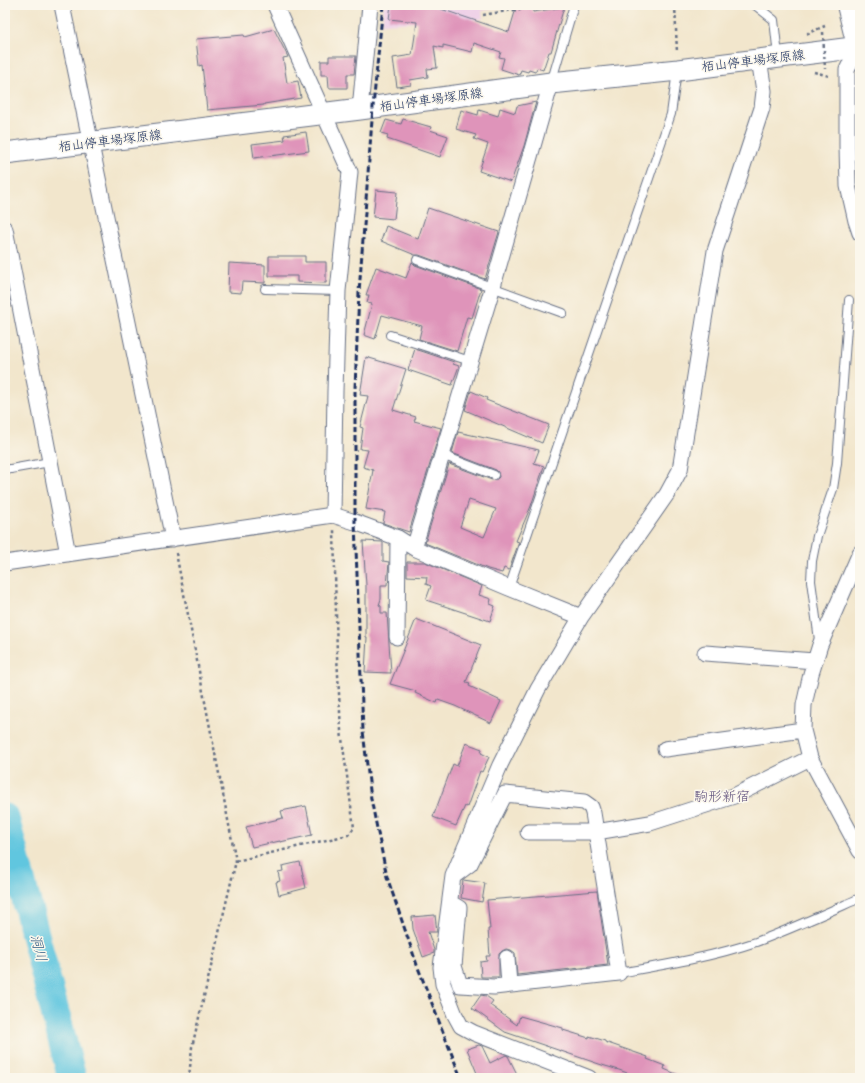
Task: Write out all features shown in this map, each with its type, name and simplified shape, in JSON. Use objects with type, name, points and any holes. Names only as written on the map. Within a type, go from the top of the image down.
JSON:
[{"type":"main road","points":[[848,5],[859,49]]},
{"type":"main road","name":"栢山停車場塚原線","points":[[5,153],[360,109],[551,83],[859,49]]},
{"type":"street","points":[[62,5],[173,539]]},
{"type":"street","points":[[275,5],[350,172],[338,291],[333,515]]},
{"type":"street","points":[[360,109],[370,5]]},
{"type":"street","points":[[859,49],[847,70],[847,146],[848,186],[860,233]]},
{"type":"street","points":[[589,1078],[461,1026],[443,984],[442,967],[453,876],[500,765],[538,689],[582,617],[667,494],[680,470],[715,251],[762,108],[768,58]]},
{"type":"street","points":[[414,548],[493,286],[551,83]]},
{"type":"street","points":[[5,229],[68,554]]},
{"type":"street","points":[[5,563],[333,515],[398,538],[414,548],[582,617]]},
{"type":"street","points":[[397,637],[398,538]]},
{"type":"street","points":[[860,554],[820,645],[804,705],[803,730],[810,758],[860,851]]},
{"type":"street","points":[[705,653],[815,661]]},
{"type":"street","points":[[664,749],[803,730]]},
{"type":"street","points":[[528,832],[596,832],[650,823],[734,796],[810,758]]},
{"type":"street","points":[[450,903],[459,908],[454,966],[460,985],[494,987],[618,973],[593,813],[591,807],[584,802],[505,794],[470,864],[453,876]]},
{"type":"street","points":[[507,958],[510,984]]},
{"type":"lane","points":[[551,83],[574,5]]},
{"type":"lane","points":[[754,5],[774,20],[768,58]]},
{"type":"lane","points":[[509,588],[671,114],[678,70]]},
{"type":"lane","points":[[417,260],[493,286],[563,313]]},
{"type":"lane","points":[[265,289],[338,291]]},
{"type":"lane","points":[[820,645],[811,580],[812,561],[817,536],[834,489],[849,300]]},
{"type":"lane","points":[[390,335],[470,361]]},
{"type":"lane","points":[[442,455],[494,475]]},
{"type":"lane","points":[[5,470],[50,462]]},
{"type":"lane","points":[[618,973],[687,961],[754,942],[820,916],[860,898]]},
{"type":"path","points":[[483,15],[544,5]]},
{"type":"path","points":[[675,5],[678,70]]},
{"type":"path","points":[[810,38],[808,33],[825,26]]},
{"type":"path","points":[[816,35],[823,32],[825,70]]},
{"type":"path","points":[[236,861],[348,835],[354,828],[341,731],[337,656],[333,515]]},
{"type":"path","points":[[173,539],[236,861],[192,1047],[189,1078]]},
{"type":"shaded area","points":[[384,5],[519,5],[482,11],[483,19],[382,24]]},
{"type":"building","points":[[391,5],[429,5],[509,32],[517,5],[532,5],[533,12],[564,7],[551,52],[549,52],[543,70],[537,68],[535,72],[529,70],[528,72],[521,70],[519,75],[501,69],[504,58],[499,57],[501,52],[474,43],[472,52],[443,45],[443,48],[434,46],[437,68],[427,69],[428,77],[410,80],[411,85],[397,87],[393,58],[412,55],[417,22],[389,19]]},
{"type":"building","points":[[274,29],[288,57],[283,58],[287,83],[298,81],[301,98],[264,105],[207,110],[202,65],[199,66],[196,39],[244,35],[245,37]]},
{"type":"building","points":[[329,56],[356,56],[354,74],[347,74],[347,88],[329,88],[328,75],[321,75],[321,61],[329,61]]},
{"type":"building","points":[[536,102],[524,146],[511,182],[479,171],[488,144],[474,139],[476,135],[456,129],[461,110],[478,115],[479,110],[498,116],[500,108],[515,113],[517,106]]},
{"type":"building","points":[[403,119],[431,127],[430,130],[448,136],[440,157],[387,139],[388,135],[381,133],[386,120],[401,124]]},
{"type":"building","points":[[306,132],[309,151],[254,158],[252,144],[285,140],[284,135]]},
{"type":"building","points":[[376,190],[397,192],[394,219],[373,217]]},
{"type":"building","points":[[428,208],[499,232],[485,279],[419,255],[415,255],[381,241],[386,226],[418,239]]},
{"type":"building","points":[[269,256],[305,256],[305,262],[326,262],[326,283],[297,282],[297,276],[269,276]]},
{"type":"building","points":[[412,262],[415,265],[481,289],[472,318],[467,317],[457,351],[419,339],[422,326],[382,315],[375,339],[364,335],[372,304],[367,303],[369,295],[366,295],[376,267],[406,278]]},
{"type":"building","points":[[229,263],[265,265],[265,283],[242,282],[241,293],[228,292]]},
{"type":"building","points":[[415,349],[454,362],[453,364],[459,366],[452,385],[408,370]]},
{"type":"building","points":[[366,357],[406,369],[393,410],[416,417],[414,421],[441,428],[409,532],[383,523],[385,512],[366,509],[373,470],[363,467],[368,450],[360,449],[363,428],[360,427],[368,396],[360,395]]},
{"type":"building","points":[[471,391],[487,398],[486,400],[549,425],[542,443],[465,410]]},
{"type":"building","points":[[458,432],[539,450],[534,463],[544,466],[531,506],[516,541],[519,542],[509,570],[504,568],[502,573],[488,569],[425,543],[449,464],[492,480],[499,477],[496,470],[452,453]],"holes":[[[469,500],[496,509],[484,537],[460,527]]]},
{"type":"building","points":[[363,541],[383,542],[383,561],[389,562],[387,585],[381,585],[381,599],[379,605],[381,606],[381,613],[387,613],[391,673],[365,672],[367,637]]},
{"type":"building","points":[[407,562],[425,562],[482,586],[479,595],[491,599],[490,604],[495,606],[490,621],[426,600],[431,586],[426,584],[427,577],[407,576]]},
{"type":"building","points":[[416,619],[481,645],[466,682],[470,683],[469,686],[501,701],[491,723],[455,706],[438,700],[437,703],[415,693],[416,691],[390,684]]},
{"type":"building","points":[[466,743],[482,749],[481,753],[489,757],[482,772],[480,771],[467,807],[465,806],[456,826],[433,817],[453,764],[457,766]]},
{"type":"building","points":[[306,806],[312,835],[252,847],[246,827],[283,818],[281,811]]},
{"type":"building","points":[[300,862],[306,888],[279,895],[276,882],[280,881],[278,872],[283,871],[282,866]]},
{"type":"building","points":[[463,880],[485,883],[482,902],[461,898]]},
{"type":"building","points":[[597,891],[608,965],[517,975],[515,953],[506,949],[499,954],[499,977],[481,977],[480,962],[487,961],[486,956],[490,956],[488,929],[490,929],[487,900]]},
{"type":"building","points":[[435,915],[437,932],[428,932],[434,953],[423,957],[413,929],[412,917]]},
{"type":"building","points":[[481,995],[486,996],[493,1001],[490,1005],[517,1025],[520,1016],[563,1028],[563,1030],[589,1038],[589,1036],[605,1041],[648,1057],[647,1059],[665,1066],[664,1069],[686,1078],[641,1078],[505,1032],[472,1008]]},
{"type":"building","points":[[479,1045],[482,1046],[490,1063],[506,1055],[508,1056],[517,1074],[509,1078],[479,1078],[467,1049]]},
{"type":"waterway","name":"洞川","points":[[5,818],[72,1078]]},
{"type":"railway","points":[[383,5],[373,107],[359,292],[355,388],[355,522],[363,731],[371,799],[387,877],[417,965],[461,1078]]},
{"type":"district","name":"駒形新宿","points":[[722,796]]}]
